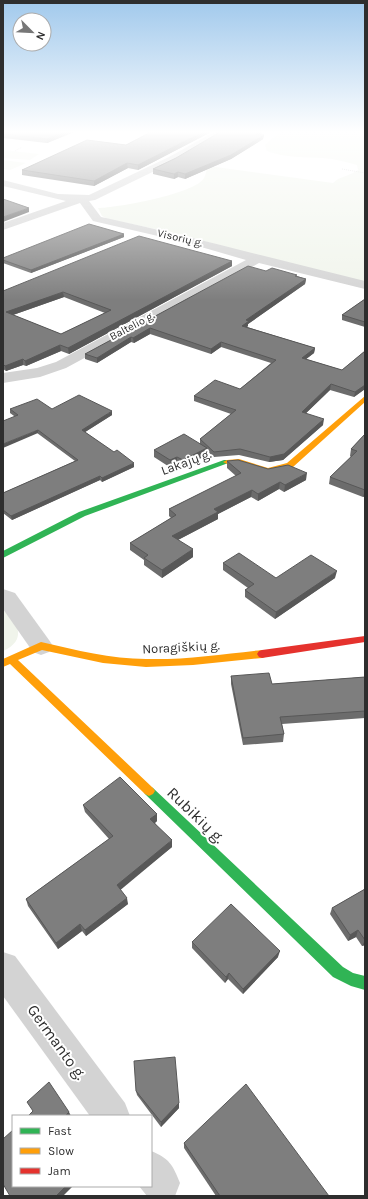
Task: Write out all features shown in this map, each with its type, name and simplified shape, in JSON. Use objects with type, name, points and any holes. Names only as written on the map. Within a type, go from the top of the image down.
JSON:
[{"type":"street","points":[[23,188],[60,197],[82,199]]},
{"type":"street","points":[[3,228],[82,199],[100,195],[114,188]]},
{"type":"street","name":"Visorių g.","points":[[82,199],[97,219],[103,221],[186,239],[256,259],[365,285]]},
{"type":"street","name":"Baltelio g.","points":[[3,378],[40,372],[61,365],[256,259]]},
{"type":"street","name":"Lakajų g.","points":[[3,555],[82,514],[223,462],[239,461],[268,470],[290,465],[365,398]]},
{"type":"street","points":[[3,597],[7,598],[28,625],[41,646],[7,661]]},
{"type":"street","name":"Noragiškių g.","points":[[41,646],[103,659],[146,663],[193,661],[268,653],[365,639]]},
{"type":"street","name":"Rubikių g.","points":[[7,661],[338,972],[351,980],[365,983]]},
{"type":"street","name":"Germanto g.","points":[[3,968],[111,1115]]},
{"type":"shaded area","points":[[365,188],[365,284],[174,233],[108,219],[102,216],[98,208],[137,203],[171,195],[186,189]]},
{"type":"shaded area","points":[[3,610],[9,615],[17,626],[18,637],[10,647],[3,651]]},
{"type":"building","points":[[3,199],[29,208],[3,217]]},
{"type":"building","points":[[89,224],[124,234],[31,270],[3,260],[3,258]]},
{"type":"building","points":[[139,236],[232,261],[68,348],[60,345],[25,361],[23,359],[5,366],[3,364],[3,291]],"holes":[[[63,292],[111,310],[61,334],[6,312]]]},
{"type":"building","points":[[248,266],[266,271],[272,268],[306,279],[246,320],[249,321],[242,326],[315,348],[302,358],[342,370],[365,351],[365,385],[355,392],[331,384],[302,412],[324,419],[284,454],[270,457],[240,449],[214,452],[200,439],[236,410],[194,396],[215,380],[240,389],[276,360],[221,342],[211,349],[150,328],[133,338],[131,337],[97,358],[85,354]]},
{"type":"building","points":[[365,299],[365,322],[342,315]]},
{"type":"building","points":[[79,395],[112,411],[82,430],[114,452],[117,450],[134,463],[102,478],[100,476],[11,516],[3,510],[3,493],[78,460],[38,430],[3,444],[3,421],[18,415],[10,409],[37,399],[52,409]]},
{"type":"building","points":[[184,434],[207,448],[183,460],[177,457],[170,460],[154,450]]},
{"type":"building","points":[[365,434],[365,490],[330,477],[357,451],[351,449]]},
{"type":"building","points":[[238,460],[268,469],[288,465],[307,473],[285,485],[280,482],[258,494],[252,490],[214,509],[218,512],[172,536],[193,549],[162,570],[144,558],[148,555],[130,543],[176,515],[169,509],[241,473],[227,461]]},
{"type":"building","points":[[239,553],[276,578],[311,555],[337,571],[276,612],[245,590],[254,584],[223,563]]},
{"type":"building","points":[[269,673],[272,684],[365,677],[365,711],[280,717],[284,734],[243,738],[231,676]]},
{"type":"building","points":[[120,777],[157,814],[150,819],[172,840],[117,885],[127,898],[85,930],[80,924],[56,943],[26,899],[113,836],[83,805]]},
{"type":"building","points":[[365,889],[365,940],[358,930],[350,935],[332,908]]},
{"type":"building","points":[[231,904],[280,951],[243,989],[229,973],[226,977],[192,942]]},
{"type":"building","points":[[175,1057],[179,1103],[161,1122],[136,1091],[134,1061]]},
{"type":"building","points":[[49,1082],[69,1112],[66,1115],[29,1115],[33,1111],[27,1102]]},
{"type":"building","points":[[246,1084],[329,1196],[220,1196],[184,1143]]},
{"type":"building","points":[[12,1131],[12,1187],[65,1187],[56,1196],[10,1196],[3,1184],[3,1139]]},
{"type":"traffic: fast","points":[[3,555],[82,514],[227,462]]},
{"type":"traffic: fast","points":[[149,791],[338,972],[351,979],[365,983]]},
{"type":"traffic: slow","points":[[227,462],[239,461],[268,470],[290,465],[365,398]]},
{"type":"traffic: slow","points":[[3,663],[41,646],[103,659],[146,663],[193,661],[262,654]]},
{"type":"traffic: slow","points":[[11,659],[149,791]]},
{"type":"traffic: jam","points":[[262,654],[365,639]]}]
